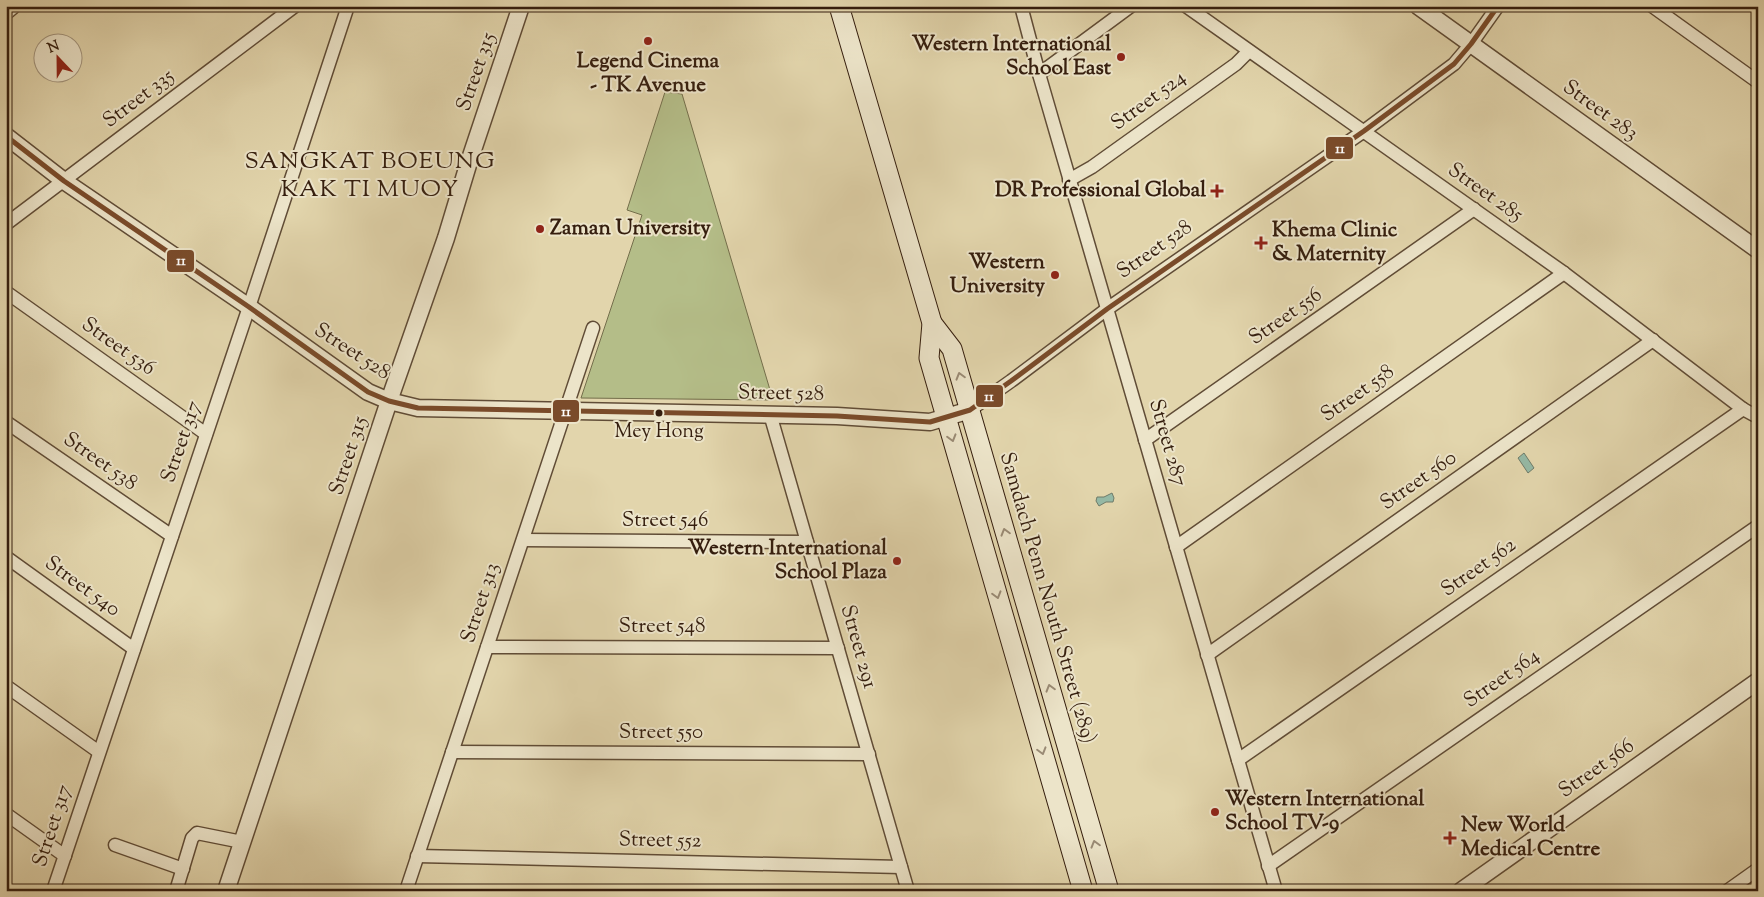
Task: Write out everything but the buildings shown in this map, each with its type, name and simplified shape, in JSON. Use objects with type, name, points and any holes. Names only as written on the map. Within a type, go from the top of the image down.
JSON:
[{"type":"main road","name":"Samdach Penn Nouth Street (289)","points":[[840,6],[932,323],[929,358],[1082,891]]},
{"type":"main road","name":"Samdach Penn Nouth Street (289)","points":[[932,323],[952,349],[1109,891]]},
{"type":"street","points":[[6,11],[12,6]]},
{"type":"street","name":"Street 335","points":[[6,224],[295,6]]},
{"type":"street","name":"Street 317","points":[[53,891],[348,6]]},
{"type":"street","name":"Street 315","points":[[226,891],[389,401],[446,238],[468,164],[521,6]]},
{"type":"street","name":"Street 287","points":[[1020,6],[1276,891]]},
{"type":"street","points":[[1039,74],[1131,6]]},
{"type":"street","name":"Street 285","points":[[1186,6],[1564,273],[1744,409],[1758,416]]},
{"type":"street","name":"Street 283","points":[[1418,6],[1758,250]]},
{"type":"street","name":"Street 528","points":[[6,136],[64,181],[249,307],[368,392],[389,401],[418,408],[770,414],[930,422],[970,410],[1107,309],[1364,131],[1454,64],[1498,6]]},
{"type":"street","points":[[1652,6],[1758,82]]},
{"type":"street","name":"Street 524","points":[[1069,180],[1108,156],[1236,64],[1249,51]]},
{"type":"street","name":"Street 556","points":[[1145,440],[1474,209]]},
{"type":"street","name":"Street 558","points":[[1176,547],[1564,273]]},
{"type":"street","name":"Street 536","points":[[6,292],[206,434]]},
{"type":"street","name":"Street 313","points":[[406,891],[593,328]]},
{"type":"street","name":"Street 560","points":[[1207,655],[1653,340]]},
{"type":"street","name":"Street 562","points":[[1238,760],[1744,409]]},
{"type":"street","name":"Street 291","points":[[770,414],[908,891]]},
{"type":"street","name":"Street 538","points":[[6,422],[172,536]]},
{"type":"street","name":"Street 564","points":[[1268,866],[1758,526]]},
{"type":"street","name":"Street 546","points":[[522,540],[807,542]]},
{"type":"street","name":"Street 540","points":[[6,556],[134,649]]},
{"type":"street","name":"Street 548","points":[[487,647],[838,648]]},
{"type":"street","name":"Street 566","points":[[1462,891],[1758,681]]},
{"type":"street","points":[[6,686],[99,752]]},
{"type":"street","name":"Street 550","points":[[452,752],[869,754]]},
{"type":"street","points":[[6,814],[65,856]]},
{"type":"street","points":[[176,891],[192,838],[197,833],[242,842]]},
{"type":"street","points":[[115,845],[183,869]]},
{"type":"street","name":"Street 552","points":[[417,856],[901,867]]},
{"type":"street","points":[[1728,891],[1758,869]]},
{"type":"shaded area","points":[[665,92],[682,94],[773,400],[581,398],[642,215],[627,210]]},
{"type":"shaded area","points":[[1524,453],[1534,468],[1528,473],[1518,458]]},
{"type":"shaded area","points":[[1112,493],[1113,502],[1106,502],[1099,506],[1096,501],[1097,497],[1104,497]]},
{"type":"transit line","name":"11","points":[[6,136],[64,181],[249,307],[368,392],[389,401],[418,408],[837,416],[930,422],[970,410],[1107,309],[1364,131],[1454,64],[1498,6]]},
{"type":"place","name":"Legend Cinema - TK Avenue","points":[[648,41]]},
{"type":"place","name":"Western International School East","points":[[1121,57]]},
{"type":"place","name":"DR Professional Global","points":[[1217,191]]},
{"type":"place","name":"Zaman University","points":[[540,229]]},
{"type":"place","name":"Khema Clinic & Maternity","points":[[1261,243]]},
{"type":"place","name":"Western University","points":[[1055,275]]},
{"type":"place","name":"Mey Hong","points":[[659,413]]},
{"type":"place","name":"Western International School Plaza","points":[[897,561]]},
{"type":"place","name":"Western International School TV-9","points":[[1215,812]]},
{"type":"place","name":"New World Medical Centre","points":[[1450,838]]},
{"type":"district","name":"SANGKAT BOEUNG KAK TI MUOY","points":[[370,176]]}]
